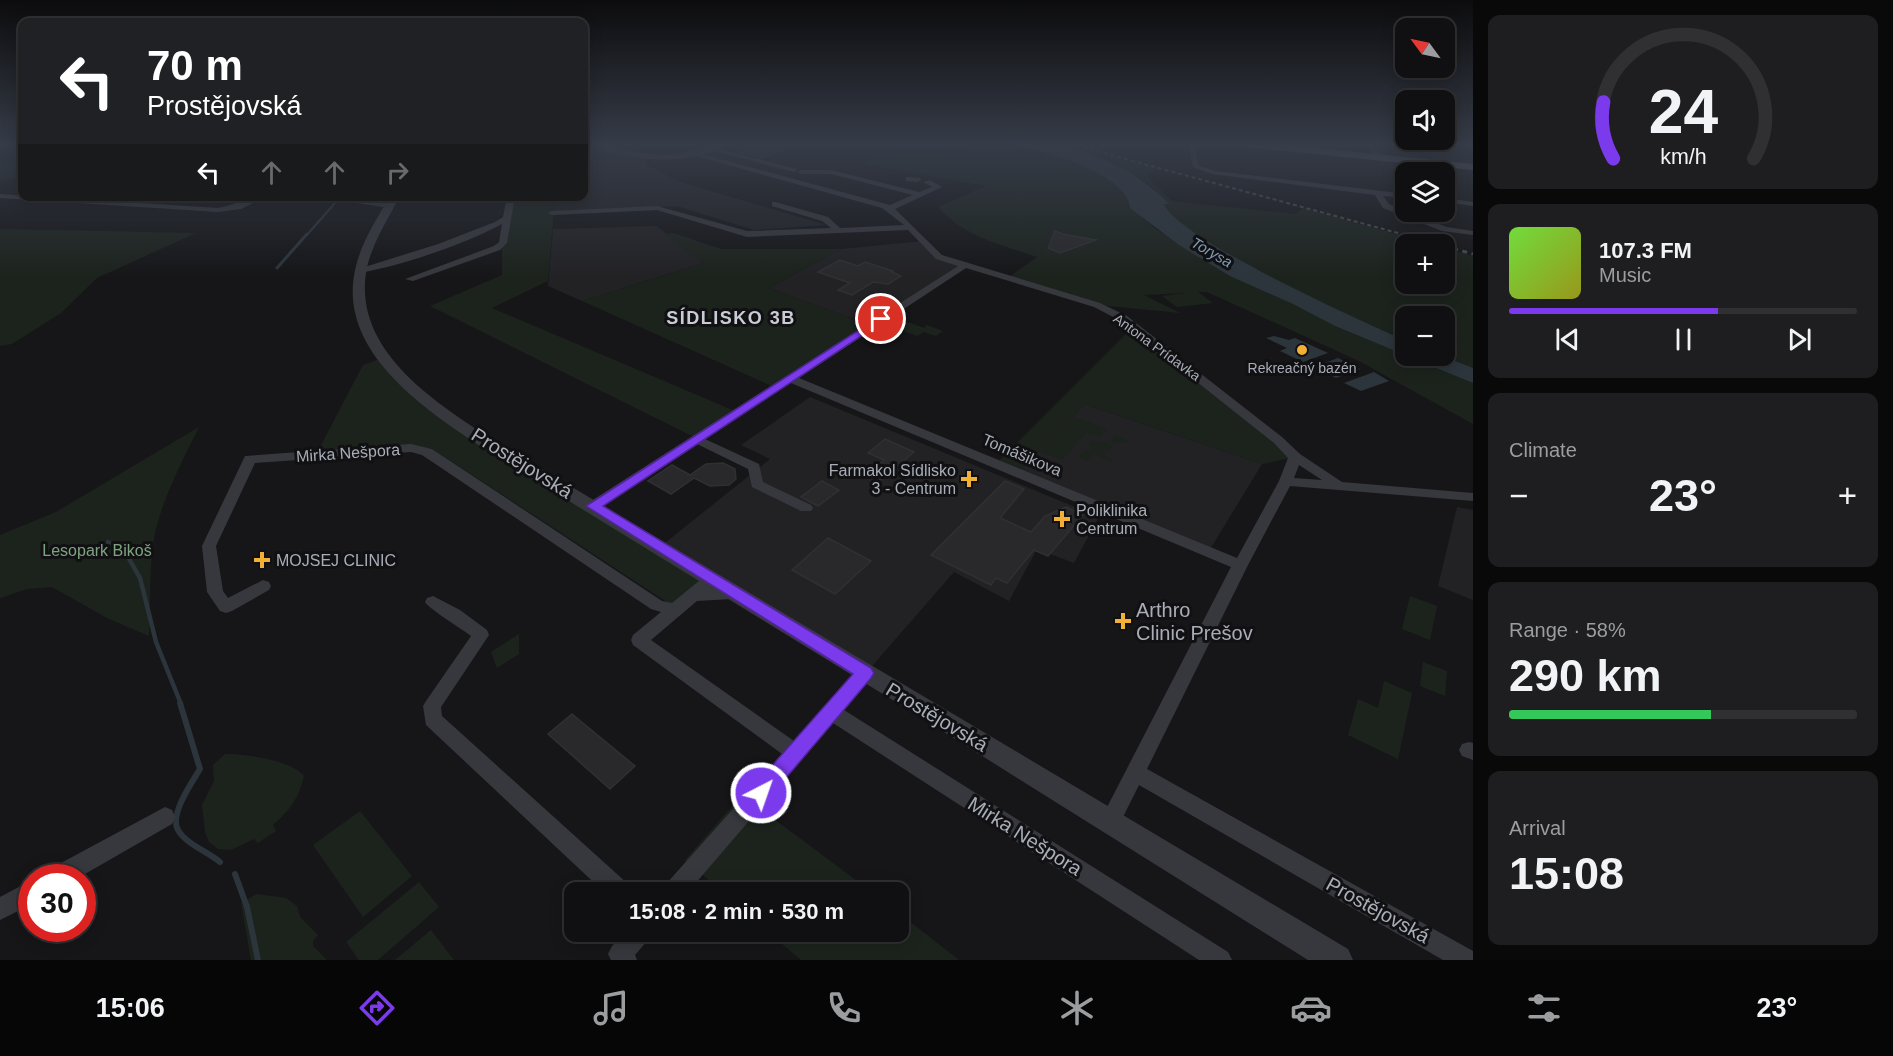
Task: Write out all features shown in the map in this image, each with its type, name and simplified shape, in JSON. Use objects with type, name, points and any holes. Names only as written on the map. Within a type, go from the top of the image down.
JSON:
[{"type":"street","points":[[820,189],[890,208],[934,189]]},
{"type":"street","points":[[897,189],[921,195]]},
{"type":"street","points":[[1344,189],[1395,195]]},
{"type":"street","points":[[1378,193],[1386,206],[1445,229],[1473,233]]},
{"type":"street","points":[[0,196],[18,197]]},
{"type":"street","points":[[78,201],[218,210],[238,207],[253,201]]},
{"type":"street","points":[[343,201],[375,206],[392,201]]},
{"type":"street","name":"Prostějovská","points":[[392,201],[367,249],[360,270],[357,291],[363,325],[385,361],[418,394],[467,429],[1337,960]]},
{"type":"street","points":[[410,279],[497,248],[503,243],[510,201]]},
{"type":"street","points":[[1455,202],[1473,204]]},
{"type":"street","points":[[775,204],[825,219],[838,230]]},
{"type":"street","points":[[552,213],[657,208],[747,234],[909,227]]},
{"type":"street","name":"Antona Prídavka","points":[[890,208],[896,211],[925,247],[940,257],[963,266],[1097,305],[1123,318],[1278,440],[1295,457],[1338,485]]},
{"type":"street","points":[[360,270],[374,268],[505,224]]},
{"type":"street","points":[[593,506],[963,266]]},
{"type":"street","name":"Tomášikova","points":[[790,378],[1240,565]]},
{"type":"street","points":[[696,439],[754,467],[757,484],[806,508]]},
{"type":"street","name":"Mirka Nešpora","points":[[263,586],[226,607],[214,592],[209,546],[250,459],[411,448],[427,452],[657,605],[675,610]]},
{"type":"street","points":[[1110,822],[1240,565],[1286,481],[1295,457]]},
{"type":"street","name":"Antona Prídavka","points":[[1286,481],[1473,497]]},
{"type":"street","points":[[694,595],[722,586]]},
{"type":"street","points":[[722,586],[694,595],[639,640],[795,753]]},
{"type":"street","points":[[433,602],[454,614],[481,635],[432,706],[433,719],[609,882]]},
{"type":"street","points":[[683,882],[865,673]]},
{"type":"street","name":"Mirka Nešpora","points":[[831,712],[1220,960]]},
{"type":"street","name":"Prostějovská","points":[[1134,772],[1466,960]]},
{"type":"street","points":[[81,864],[165,817]]},
{"type":"street","points":[[0,909],[18,899]]},
{"type":"street","points":[[620,958],[632,942]]},
{"type":"shaded area","points":[[588,189],[703,189],[827,225],[754,230],[677,206],[554,212],[555,201],[588,201]]},
{"type":"shaded area","points":[[657,226],[703,263],[582,301],[548,286],[553,229]]},
{"type":"shaded area","points":[[924,241],[944,258],[962,263],[870,325],[769,288],[841,249]]},
{"type":"shaded area","points":[[810,397],[1099,517],[1074,563],[1037,549],[1009,601],[954,572],[866,673],[661,546],[770,459],[741,445]]},
{"type":"shaded area","points":[[1085,404],[1262,464],[1209,551],[1019,471]]},
{"type":"shaded area","points":[[1457,507],[1473,510],[1473,600],[1438,586]]},
{"type":"green space","points":[[979,189],[1123,189],[1131,208],[1157,230],[1335,326],[1395,351],[1395,366],[1432,366],[1473,383],[1473,424],[1359,361],[1207,292],[1198,292],[1213,303],[1177,307],[1162,296],[1187,293],[1144,295],[1180,313],[1108,306],[1009,277],[1037,257],[983,238],[948,217],[938,207]]},
{"type":"green space","points":[[1153,189],[1160,189],[1172,201],[1295,214],[1303,208],[1396,234],[1395,294],[1455,294],[1455,251],[1473,256],[1473,368],[1455,361],[1455,306],[1395,306],[1395,335],[1285,285],[1239,260],[1175,218],[1165,207]]},
{"type":"green space","points":[[509,201],[555,201],[548,281],[492,308],[737,412],[696,438],[430,306],[502,275],[502,247]]},
{"type":"green space","points":[[0,229],[196,233],[97,278],[61,313],[12,344],[0,346]]},
{"type":"green space","points":[[674,233],[721,249],[841,249],[769,288],[870,325],[776,388],[582,301],[703,263],[664,234]]},
{"type":"green space","points":[[905,321],[924,328],[927,325],[943,331],[936,336],[924,332],[917,336],[895,328]]},
{"type":"green space","points":[[1135,325],[1300,456],[1262,464],[1085,404],[1019,471],[998,462]]},
{"type":"green space","points":[[385,357],[424,406],[594,504],[709,576],[676,608],[431,448],[318,451],[363,365]]},
{"type":"green space","points":[[1074,417],[1107,429],[1100,437],[1086,433],[1062,460],[1040,452]]},
{"type":"green space","name":"Lesopark Bikoš","points":[[199,427],[169,490],[156,529],[151,569],[149,636],[107,618],[52,587],[27,589],[0,598],[0,535],[56,512]]},
{"type":"green space","points":[[1115,435],[1128,440],[1125,443],[1105,442],[1112,446],[1108,452],[1100,451],[1114,463],[1094,454],[1088,461],[1078,457],[1085,449],[1096,453],[1088,444],[1091,440],[1111,441]]},
{"type":"green space","points":[[1410,596],[1437,606],[1430,640],[1402,629]]},
{"type":"green space","points":[[519,634],[519,654],[497,668],[491,652]]},
{"type":"green space","points":[[1423,662],[1447,671],[1445,696],[1420,686]]},
{"type":"green space","points":[[1384,681],[1412,693],[1398,759],[1348,735],[1358,699],[1378,708]]},
{"type":"green space","points":[[225,754],[279,762],[298,770],[304,776],[293,803],[273,825],[276,831],[258,843],[254,839],[231,850],[218,849],[209,842],[205,832],[202,805],[214,781],[213,765]]},
{"type":"green space","points":[[742,795],[859,882],[711,882],[685,860]]},
{"type":"green space","points":[[360,811],[412,876],[363,917],[313,845]]},
{"type":"green space","points":[[419,882],[439,907],[378,960],[359,960],[346,942]]},
{"type":"green space","points":[[257,894],[286,898],[297,906],[300,917],[318,935],[313,941],[313,946],[327,960],[251,960],[241,903]]},
{"type":"green space","points":[[909,921],[959,960],[801,960],[780,942],[909,942]]},
{"type":"green space","points":[[431,930],[454,960],[395,960]]},
{"type":"water","name":"Torysa","points":[[1120,189],[1153,189],[1169,204],[1164,204],[1176,219],[1201,237],[1274,278],[1395,336],[1395,351],[1335,326],[1293,304],[1230,276],[1179,245],[1130,208],[1126,195]]},
{"type":"water","name":"Rekreačný bazén","points":[[1274,336],[1289,340],[1295,338],[1328,353],[1303,362],[1280,351],[1287,348],[1266,338]]},
{"type":"water","points":[[1338,358],[1360,369],[1336,378],[1314,367]]},
{"type":"water","points":[[1455,361],[1473,368],[1473,383],[1431,366],[1455,366]]},
{"type":"water","points":[[1374,372],[1389,381],[1361,391],[1344,383]]},
{"type":"building","points":[[1055,231],[1096,240],[1060,253],[1048,248]]},
{"type":"building","points":[[840,260],[858,266],[865,262],[901,276],[888,284],[873,282],[852,295],[838,290],[850,283],[818,272]]},
{"type":"building","points":[[885,439],[914,452],[881,480],[867,474],[884,460],[868,453]]},
{"type":"building","points":[[723,463],[735,469],[736,479],[729,485],[710,486],[694,478],[671,494],[648,481],[672,465],[690,475],[706,464]]},
{"type":"building","points":[[822,481],[839,490],[818,506],[801,497]]},
{"type":"building","points":[[1005,481],[1024,489],[1000,518],[1031,532],[1045,516],[1066,507],[1083,515],[1048,556],[1034,550],[1007,583],[996,578],[991,585],[931,555]]},
{"type":"building","points":[[828,538],[871,561],[835,594],[792,570]]},
{"type":"building","points":[[572,714],[635,766],[610,789],[548,734]]},
{"type":"waterway","points":[[306,236],[335,203]]},
{"type":"waterway","points":[[277,268],[307,234]]},
{"type":"waterway","points":[[108,542],[128,557],[140,578],[156,642],[181,704]]},
{"type":"waterway","points":[[180,703],[200,769],[179,808],[176,824],[186,840],[220,862]]},
{"type":"waterway","points":[[235,874],[247,907],[258,960]]},
{"type":"railway","points":[[1235,189],[1402,234]]},
{"type":"railway","points":[[1455,249],[1473,254]]},
{"type":"place","name":"Rekreačný bazén","points":[[1302,350]]},
{"type":"place","name":"Farmakol Sídlisko 3 - Centrum","points":[[969,479]]},
{"type":"place","name":"Poliklinika Centrum","points":[[1062,519]]},
{"type":"place","name":"MOJSEJ CLINIC","points":[[262,560]]},
{"type":"place","name":"Arthro Clinic Prešov","points":[[1123,621]]},
{"type":"district","name":"SÍDLISKO 3B","points":[[731,318]]},
{"type":"route","points":[[761,793],[865,673],[593,506],[881,319]]}]
